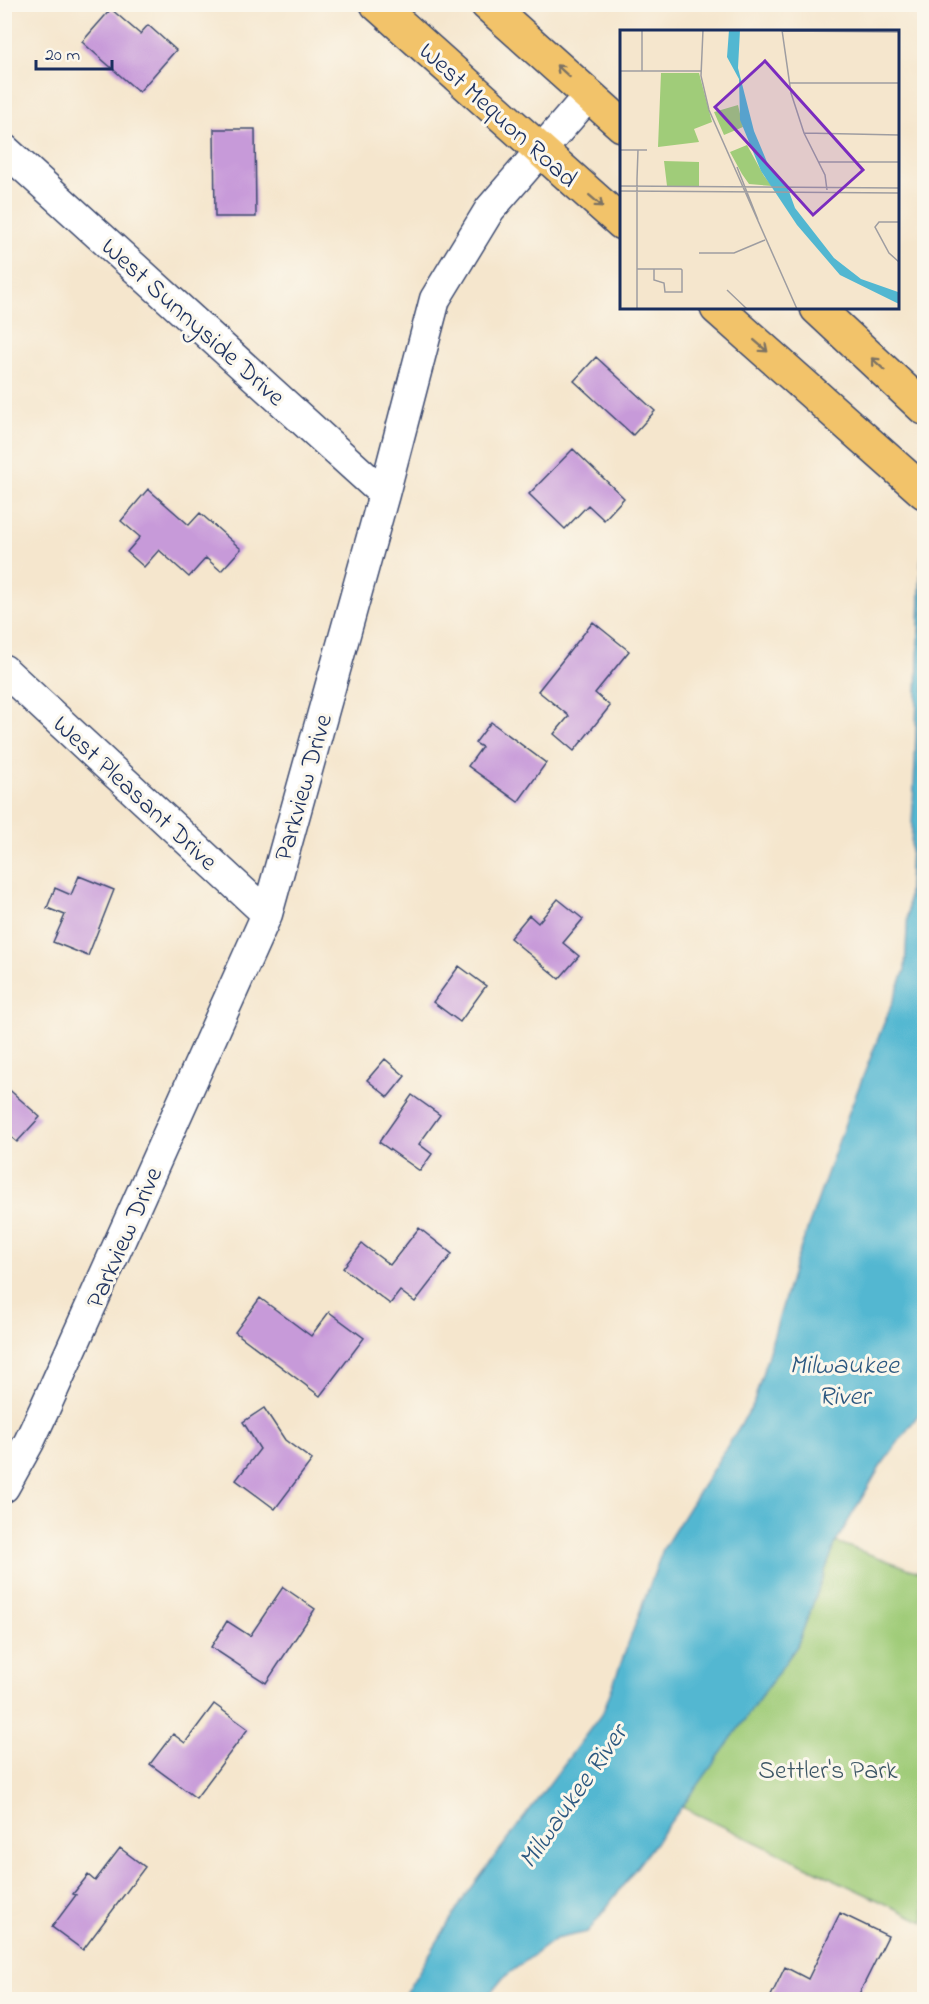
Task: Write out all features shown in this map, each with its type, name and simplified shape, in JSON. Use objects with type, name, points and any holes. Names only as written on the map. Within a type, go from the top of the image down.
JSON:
[{"type":"main road","name":"West Mequon Road","points":[[377,4],[620,222]]},
{"type":"main road","points":[[487,4],[620,124]]},
{"type":"main road","points":[[718,309],[924,492]]},
{"type":"main road","points":[[818,309],[922,406]]},
{"type":"street","name":"Parkview Drive","points":[[4,1487],[44,1410],[267,914],[384,494],[435,299],[490,209],[590,95]]},
{"type":"street","name":"West Sunnyside Drive","points":[[4,149],[384,494]]},
{"type":"street","name":"West Pleasant Drive","points":[[4,670],[267,914]]},
{"type":"green space","name":"Settler's Park","points":[[836,1542],[924,1574],[924,1922],[682,1807],[797,1646]]},
{"type":"water","name":"Milwaukee River","points":[[924,545],[924,1400],[921,1411],[880,1467],[836,1542],[797,1646],[699,1784],[588,1932],[555,1939],[503,1978],[486,1999],[402,1999],[464,1898],[603,1712],[663,1549],[753,1405],[795,1264],[849,1112],[905,970],[915,764],[921,562]]},
{"type":"building","points":[[111,9],[140,34],[148,25],[176,50],[139,92],[82,42]]},
{"type":"building","points":[[214,129],[255,129],[256,217],[215,217]]},
{"type":"building","points":[[596,357],[655,411],[633,435],[574,381]]},
{"type":"building","points":[[573,449],[624,498],[604,520],[588,505],[565,529],[529,494]]},
{"type":"building","points":[[148,489],[189,525],[200,513],[241,549],[221,571],[206,558],[189,577],[159,550],[144,567],[127,552],[140,537],[121,521]]},
{"type":"building","points":[[593,622],[629,651],[595,693],[610,706],[574,751],[554,734],[569,716],[538,691]]},
{"type":"building","points":[[491,722],[546,763],[518,802],[468,766],[482,747],[475,743]]},
{"type":"building","points":[[79,876],[114,890],[88,956],[53,942],[65,915],[47,908],[55,888],[71,895]]},
{"type":"building","points":[[558,899],[583,919],[563,943],[579,956],[559,979],[510,938],[529,915],[538,923]]},
{"type":"building","points":[[459,966],[486,986],[460,1022],[433,1002]]},
{"type":"building","points":[[385,1059],[405,1076],[388,1097],[367,1080]]},
{"type":"building","points":[[4,1085],[40,1117],[17,1142],[4,1131]]},
{"type":"building","points":[[412,1095],[440,1115],[419,1144],[432,1154],[420,1171],[379,1142]]},
{"type":"building","points":[[419,1228],[452,1254],[415,1302],[400,1291],[390,1304],[343,1268],[362,1244],[390,1265]]},
{"type":"building","points":[[260,1298],[311,1336],[329,1312],[364,1338],[320,1396],[235,1332]]},
{"type":"building","points":[[264,1408],[285,1440],[312,1460],[275,1509],[236,1480],[260,1449],[243,1422]]},
{"type":"building","points":[[283,1587],[315,1609],[266,1683],[211,1647],[227,1621],[250,1636]]},
{"type":"building","points":[[214,1704],[248,1729],[196,1798],[150,1764],[173,1734],[185,1743]]},
{"type":"building","points":[[120,1848],[145,1867],[83,1950],[52,1927],[88,1875],[95,1881]]},
{"type":"building","points":[[840,1913],[888,1936],[856,2000],[769,2000],[785,1967],[808,1979]]}]
